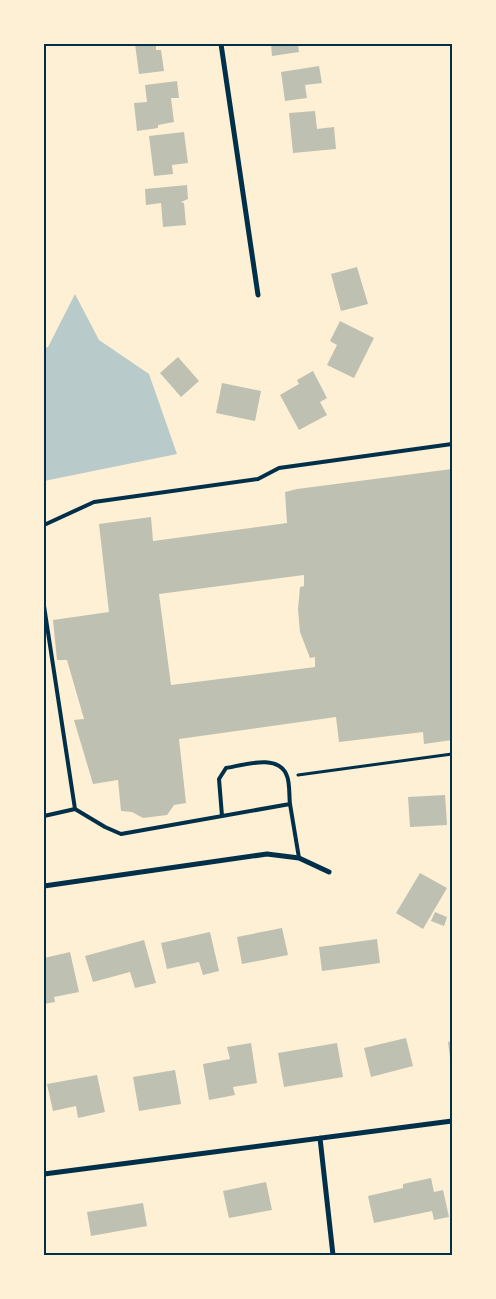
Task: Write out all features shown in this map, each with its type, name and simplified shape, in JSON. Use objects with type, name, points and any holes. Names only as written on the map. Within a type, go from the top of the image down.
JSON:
[{"type":"street","points":[[221,44],[258,295]]},
{"type":"street","points":[[44,886],[267,854],[299,858],[329,872]]},
{"type":"street","points":[[44,1174],[452,1121]]},
{"type":"street","points":[[320,1138],[333,1255]]},
{"type":"lane","points":[[44,525],[94,502],[258,479],[279,468],[452,444]]},
{"type":"lane","points":[[44,606],[75,809]]},
{"type":"lane","points":[[222,816],[219,779],[226,768],[258,762],[275,763],[281,767],[287,776],[299,858]]},
{"type":"lane","points":[[44,816],[75,809],[121,834],[290,804]]},
{"type":"path","points":[[287,776],[452,754]]},
{"type":"shaded area","points":[[75,294],[99,340],[149,374],[177,454],[44,481],[44,348],[48,347]]},
{"type":"building","points":[[135,44],[156,44],[156,50],[161,50],[164,71],[139,74]]},
{"type":"building","points":[[271,44],[298,44],[299,52],[272,56]]},
{"type":"building","points":[[319,66],[322,83],[305,85],[307,98],[285,101],[281,72]]},
{"type":"building","points":[[177,81],[179,98],[171,98],[174,122],[158,125],[158,128],[137,131],[134,103],[147,102],[145,85]]},
{"type":"building","points":[[315,111],[317,129],[334,127],[336,149],[293,153],[289,113]]},
{"type":"building","points":[[184,132],[188,163],[172,165],[173,174],[154,176],[149,136]]},
{"type":"building","points":[[187,185],[188,199],[181,202],[184,203],[186,225],[163,227],[161,203],[146,205],[145,189]]},
{"type":"building","points":[[357,267],[368,304],[341,311],[331,274]]},
{"type":"building","points":[[340,321],[374,338],[354,378],[327,365],[337,345],[330,341]]},
{"type":"building","points":[[178,357],[199,381],[181,397],[160,373]]},
{"type":"building","points":[[313,371],[327,398],[320,402],[327,415],[299,430],[280,395],[299,384],[297,380]]},
{"type":"building","points":[[222,383],[261,391],[255,421],[216,413]]},
{"type":"building","points":[[452,469],[452,740],[424,744],[423,732],[339,742],[336,717],[179,739],[186,803],[174,805],[167,815],[143,818],[132,812],[121,811],[118,780],[93,784],[74,720],[84,719],[67,660],[57,660],[53,620],[109,612],[99,524],[151,517],[153,541],[287,523],[285,492]],"holes":[[[304,575],[304,586],[300,587],[298,609],[300,632],[310,658],[315,657],[315,667],[171,685],[159,594]]]},
{"type":"building","points":[[445,795],[447,825],[410,827],[408,797]]},
{"type":"building","points":[[420,873],[447,888],[423,929],[396,913]]},
{"type":"building","points":[[435,912],[447,917],[444,926],[431,921]]},
{"type":"building","points":[[282,928],[288,955],[242,964],[237,937]]},
{"type":"building","points":[[210,932],[219,971],[203,975],[199,962],[167,969],[161,943]]},
{"type":"building","points":[[377,939],[380,963],[322,971],[319,947]]},
{"type":"building","points":[[144,940],[156,983],[135,988],[130,972],[93,982],[85,956]]},
{"type":"building","points":[[70,952],[79,992],[54,997],[55,1002],[44,1004],[44,958]]},
{"type":"building","points":[[406,1038],[413,1066],[371,1077],[364,1048]]},
{"type":"building","points":[[452,1041],[452,1065],[451,1065],[448,1042]]},
{"type":"building","points":[[251,1043],[257,1083],[233,1087],[235,1095],[209,1100],[203,1064],[230,1059],[227,1047]]},
{"type":"building","points":[[337,1043],[343,1077],[284,1087],[278,1053]]},
{"type":"building","points":[[175,1070],[181,1104],[139,1111],[133,1077]]},
{"type":"building","points":[[97,1075],[105,1112],[78,1118],[76,1106],[53,1111],[47,1084]]},
{"type":"building","points":[[431,1178],[434,1192],[443,1190],[449,1217],[434,1220],[432,1211],[374,1223],[368,1196],[403,1188],[403,1184]]},
{"type":"building","points":[[266,1182],[272,1210],[229,1218],[223,1191]]},
{"type":"building","points":[[143,1203],[147,1226],[91,1236],[87,1212]]}]
